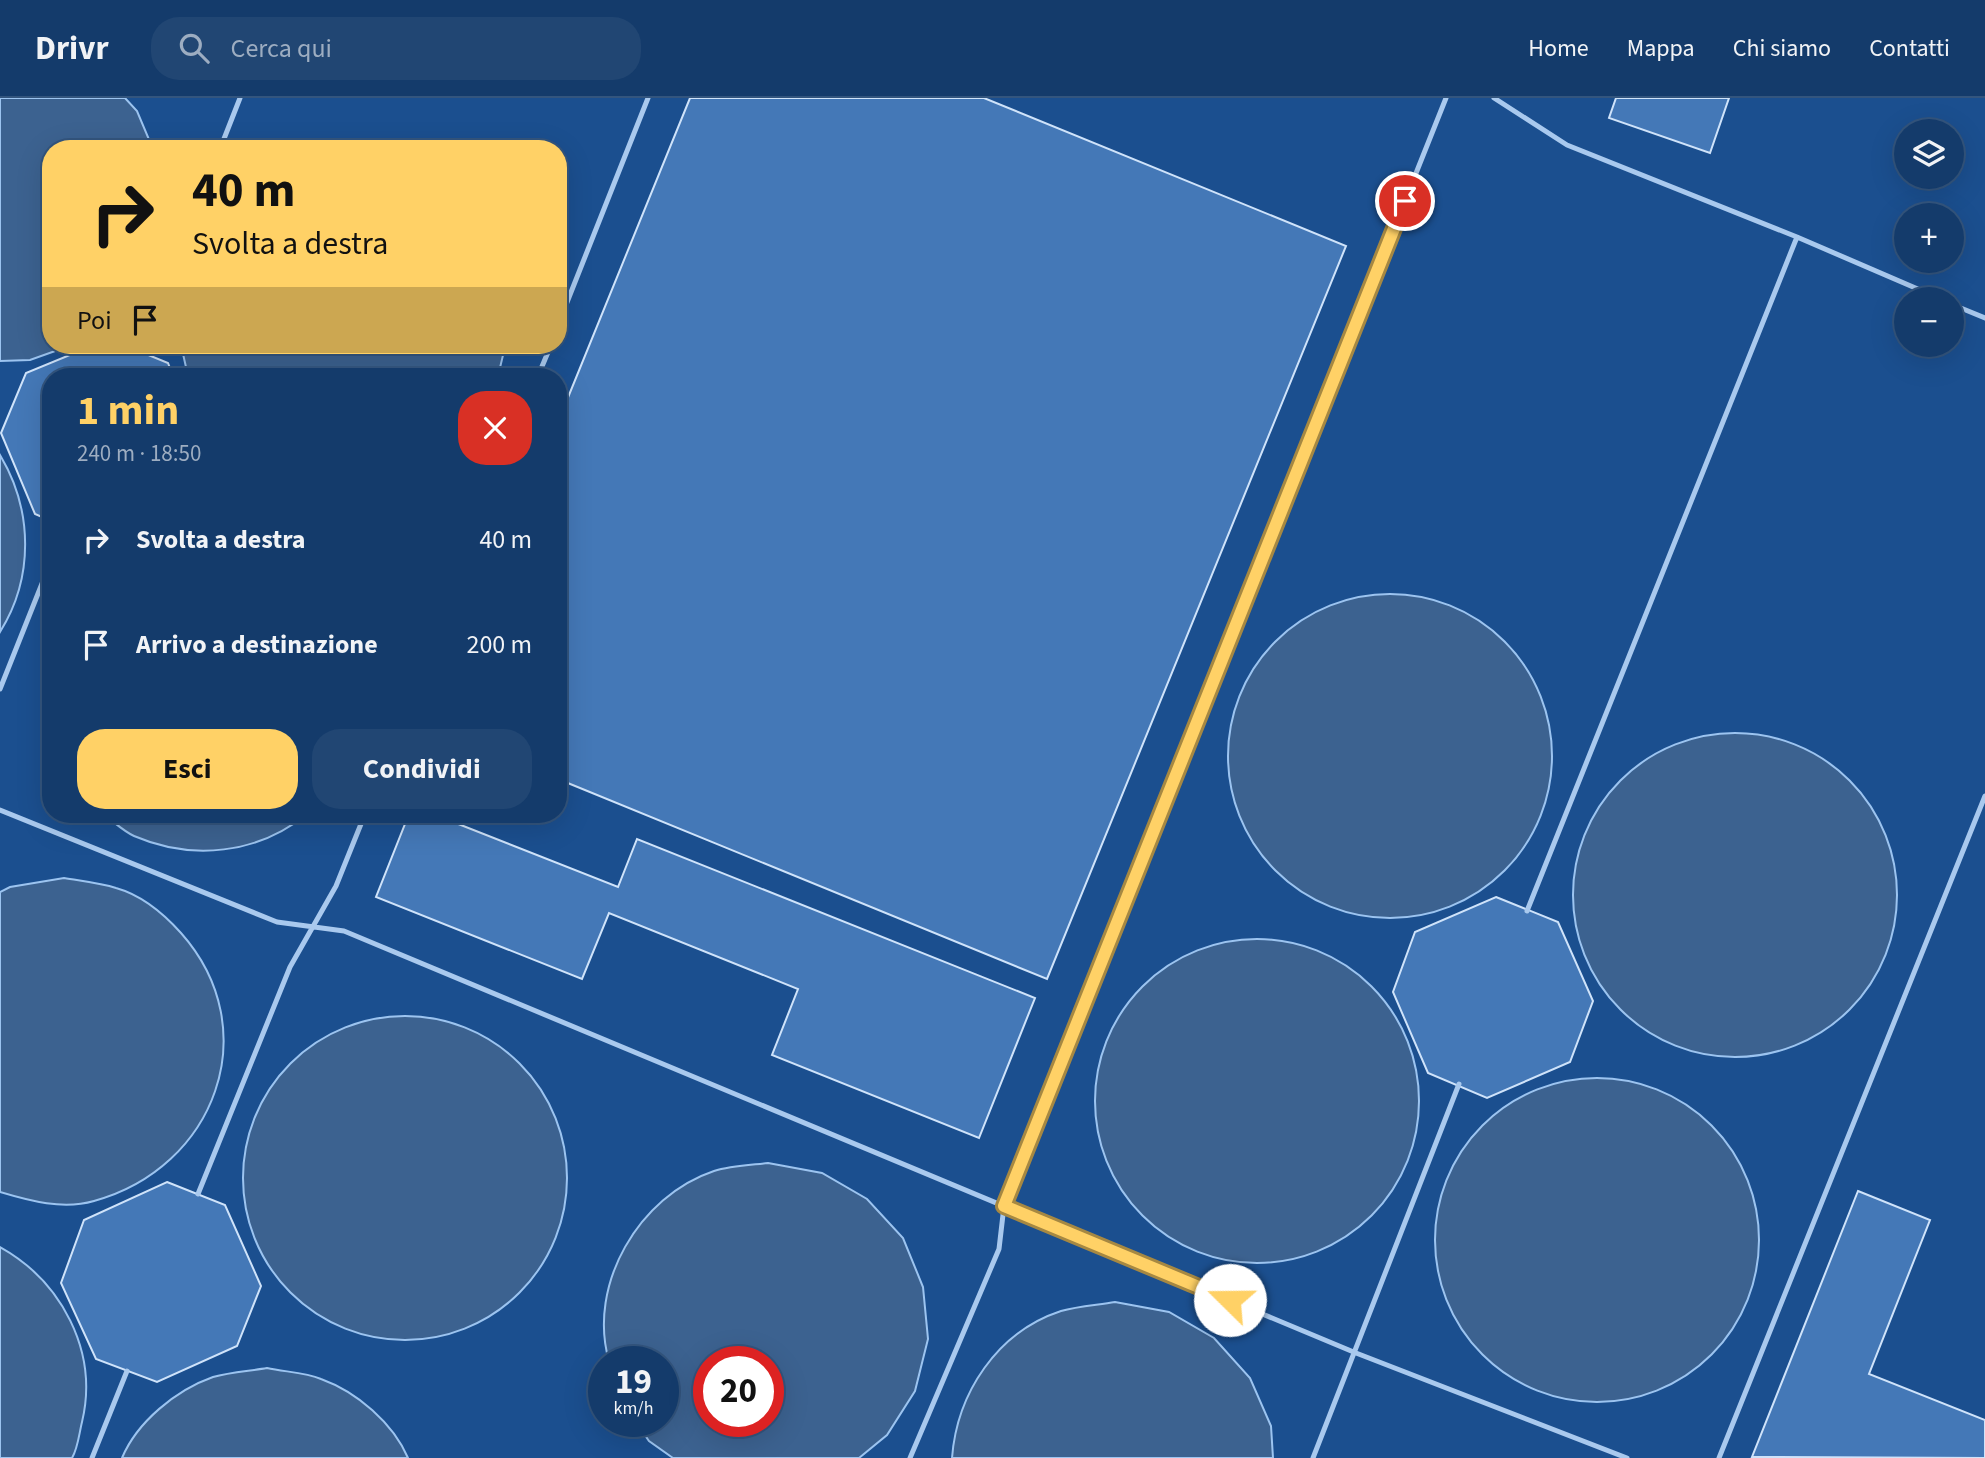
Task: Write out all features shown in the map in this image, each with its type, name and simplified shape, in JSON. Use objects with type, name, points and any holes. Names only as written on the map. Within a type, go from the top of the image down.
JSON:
[{"type":"lane","points":[[224,140],[240,98]]},
{"type":"lane","points":[[567,302],[648,98]]},
{"type":"lane","points":[[910,1458],[999,1250],[1004,1206],[1446,98]]},
{"type":"lane","points":[[1494,98],[1567,145],[1797,237],[1913,287]]},
{"type":"lane","points":[[1527,911],[1797,237]]},
{"type":"lane","points":[[1964,309],[1985,318]]},
{"type":"lane","points":[[0,689],[42,584]]},
{"type":"lane","points":[[1719,1458],[1985,796]]},
{"type":"lane","points":[[0,810],[276,922],[344,932],[1356,1353],[1627,1458]]},
{"type":"lane","points":[[198,1194],[290,967],[336,886],[361,823]]},
{"type":"lane","points":[[1313,1458],[1459,1084]]},
{"type":"lane","points":[[92,1458],[127,1371]]},
{"type":"water","points":[[0,98],[125,98],[137,111],[149,140],[42,140],[42,354],[47,354],[30,360],[0,361]]},
{"type":"water","points":[[183,354],[503,354],[500,368],[186,368]]},
{"type":"water","points":[[0,455],[19,498],[25,544],[19,589],[0,632]]},
{"type":"water","points":[[1390,594],[1422,597],[1466,613],[1493,631],[1515,653],[1533,680],[1545,709],[1552,756],[1549,788],[1533,832],[1515,859],[1493,881],[1466,899],[1437,911],[1390,918],[1358,915],[1314,899],[1287,881],[1265,859],[1247,832],[1235,803],[1228,756],[1231,724],[1247,680],[1265,653],[1287,631],[1314,613],[1343,601]]},
{"type":"water","points":[[1735,733],[1767,736],[1811,752],[1838,770],[1860,792],[1878,819],[1890,848],[1897,895],[1894,927],[1878,971],[1860,998],[1838,1020],[1811,1038],[1782,1050],[1735,1057],[1703,1054],[1659,1038],[1632,1020],[1610,998],[1592,971],[1580,942],[1573,895],[1576,863],[1592,819],[1610,792],[1632,770],[1659,752],[1688,740]]},
{"type":"water","points":[[114,823],[294,823],[267,838],[246,845],[201,851],[156,844]]},
{"type":"water","points":[[64,878],[110,886],[134,895],[160,912],[181,933],[207,971],[221,1011],[223,1052],[215,1091],[197,1127],[171,1159],[136,1184],[94,1201],[70,1205],[35,1201],[0,1192],[0,892],[10,887]]},
{"type":"water","points":[[1257,939],[1289,942],[1333,958],[1360,976],[1382,998],[1400,1025],[1412,1054],[1419,1101],[1416,1133],[1400,1177],[1382,1204],[1360,1226],[1333,1244],[1304,1256],[1257,1263],[1225,1260],[1181,1244],[1154,1226],[1132,1204],[1114,1177],[1102,1148],[1095,1101],[1098,1069],[1114,1025],[1132,998],[1154,976],[1181,958],[1210,946]]},
{"type":"water","points":[[405,1016],[437,1019],[481,1035],[508,1053],[530,1075],[548,1102],[560,1131],[567,1178],[564,1210],[548,1254],[530,1281],[508,1303],[481,1321],[452,1333],[405,1340],[373,1337],[329,1321],[302,1303],[280,1281],[262,1254],[250,1225],[243,1178],[246,1146],[262,1102],[280,1075],[302,1053],[329,1035],[358,1023]]},
{"type":"water","points":[[1597,1078],[1629,1081],[1673,1097],[1700,1115],[1722,1137],[1740,1164],[1752,1193],[1759,1240],[1756,1272],[1740,1316],[1722,1343],[1700,1365],[1673,1383],[1644,1395],[1597,1402],[1565,1399],[1521,1383],[1494,1365],[1472,1343],[1454,1316],[1442,1287],[1435,1240],[1438,1208],[1454,1164],[1472,1137],[1494,1115],[1521,1097],[1550,1085]]},
{"type":"water","points":[[768,1163],[822,1173],[867,1199],[903,1238],[923,1287],[928,1339],[915,1391],[887,1435],[859,1458],[673,1458],[646,1437],[679,1437],[679,1346],[606,1346],[604,1332],[606,1303],[613,1274],[625,1247],[642,1222],[663,1201],[687,1183],[714,1171]]},
{"type":"water","points":[[0,1247],[22,1261],[41,1279],[57,1299],[80,1344],[86,1395],[76,1450],[72,1458],[0,1458]]},
{"type":"water","points":[[1115,1302],[1169,1312],[1214,1338],[1250,1378],[1271,1426],[1273,1458],[952,1458],[955,1434],[972,1388],[984,1368],[1000,1350],[1038,1321],[1061,1311]]},
{"type":"water","points":[[267,1368],[315,1377],[348,1392],[383,1421],[408,1458],[122,1458],[137,1432],[148,1420],[185,1390],[213,1377]]},
{"type":"building","points":[[690,98],[984,98],[1346,246],[1047,979],[567,783],[567,400]]},
{"type":"building","points":[[1616,98],[1729,98],[1710,153],[1609,118]]},
{"type":"building","points":[[72,354],[146,354],[168,363],[170,368],[42,368],[42,517],[35,514],[1,433],[26,373]]},
{"type":"building","points":[[405,823],[456,823],[618,887],[637,839],[1035,998],[979,1138],[772,1055],[798,989],[609,913],[582,979],[376,897]]},
{"type":"building","points":[[1496,897],[1558,922],[1593,1001],[1570,1062],[1487,1098],[1428,1073],[1393,992],[1415,932]]},
{"type":"building","points":[[167,1182],[225,1205],[261,1286],[237,1346],[157,1382],[96,1359],[61,1283],[84,1220]]},
{"type":"building","points":[[1858,1191],[1930,1220],[1869,1374],[1985,1420],[1985,1458],[1752,1457]]},
{"type":"route","points":[[1230,1300],[1004,1206],[1405,201]]}]
